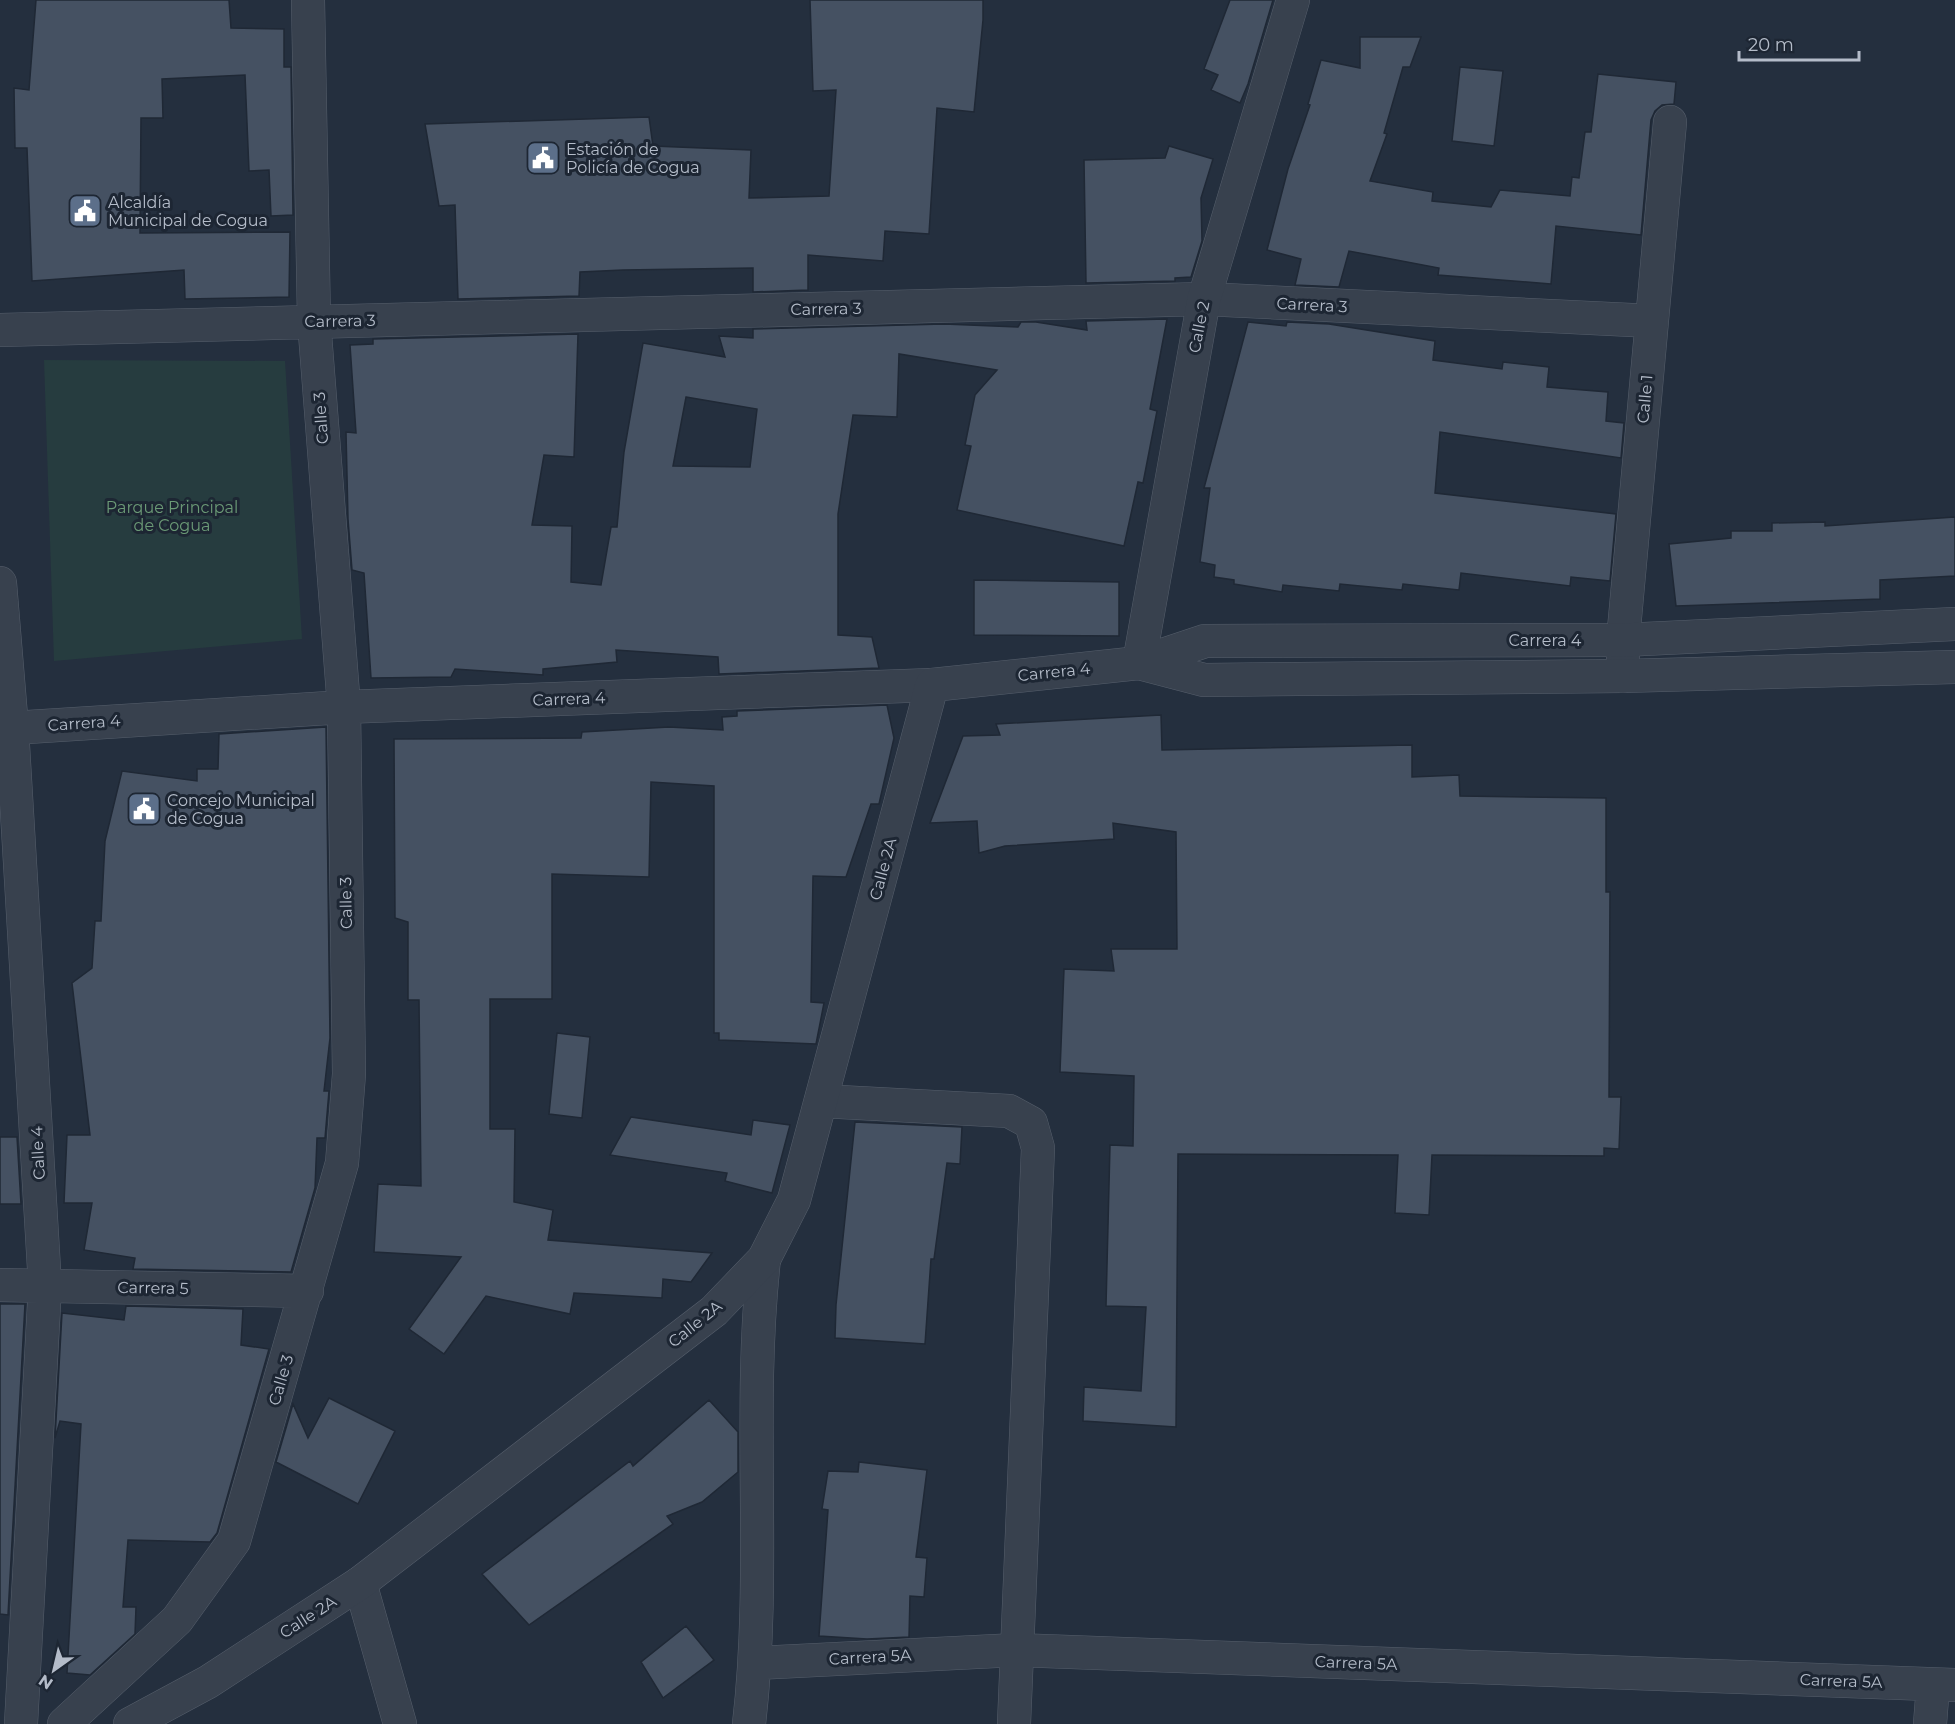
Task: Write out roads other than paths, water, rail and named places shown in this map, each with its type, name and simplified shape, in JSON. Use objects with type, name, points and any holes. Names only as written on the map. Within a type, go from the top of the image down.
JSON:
[{"type":"street","name":"Calle 3","points":[[64,1724],[177,1620],[234,1541],[342,1163],[349,1074],[344,707],[314,321],[308,0]]},
{"type":"street","name":"Calle 2","points":[[1138,663],[1204,299],[1293,0]]},
{"type":"street","name":"Calle 1","points":[[1623,676],[1623,640],[1670,122]]},
{"type":"street","name":"Carrera 3","points":[[0,330],[1204,299],[1652,321]]},
{"type":"street","name":"Calle 4","points":[[0,583],[6,730],[45,1286],[21,1724]]},
{"type":"street","name":"Carrera 4","points":[[6,730],[344,707],[932,685],[1138,663],[1205,641],[1623,640],[1955,624]]},
{"type":"street","points":[[1894,626],[1899,668]]},
{"type":"street","name":"Carrera 4","points":[[1138,663],[1204,680],[1623,676],[1955,667]]},
{"type":"street","name":"Calle 2A","points":[[130,1724],[208,1682],[360,1583],[714,1311],[764,1258],[794,1200],[932,685]]},
{"type":"street","points":[[820,1101],[1008,1111],[1031,1123],[1038,1148],[1014,1724]]},
{"type":"street","points":[[749,1724],[756,1663],[757,1322],[764,1258]]},
{"type":"street","name":"Carrera 5","points":[[0,1285],[307,1291]]},
{"type":"street","points":[[360,1583],[400,1724]]},
{"type":"street","name":"Carrera 5A","points":[[756,1663],[1016,1650],[1944,1685]]},
{"type":"street","points":[[1930,1724],[1944,1685]]},
{"type":"place","name":"Estación de Policía de Cogua","points":[[543,158]]},
{"type":"place","name":"Alcaldía Municipal de Cogua","points":[[85,211]]},
{"type":"place","name":"Concejo Municipal de Cogua","points":[[144,809]]},
{"type":"park label","name":"Parque Principal de Cogua","points":[[172,516]]}]
